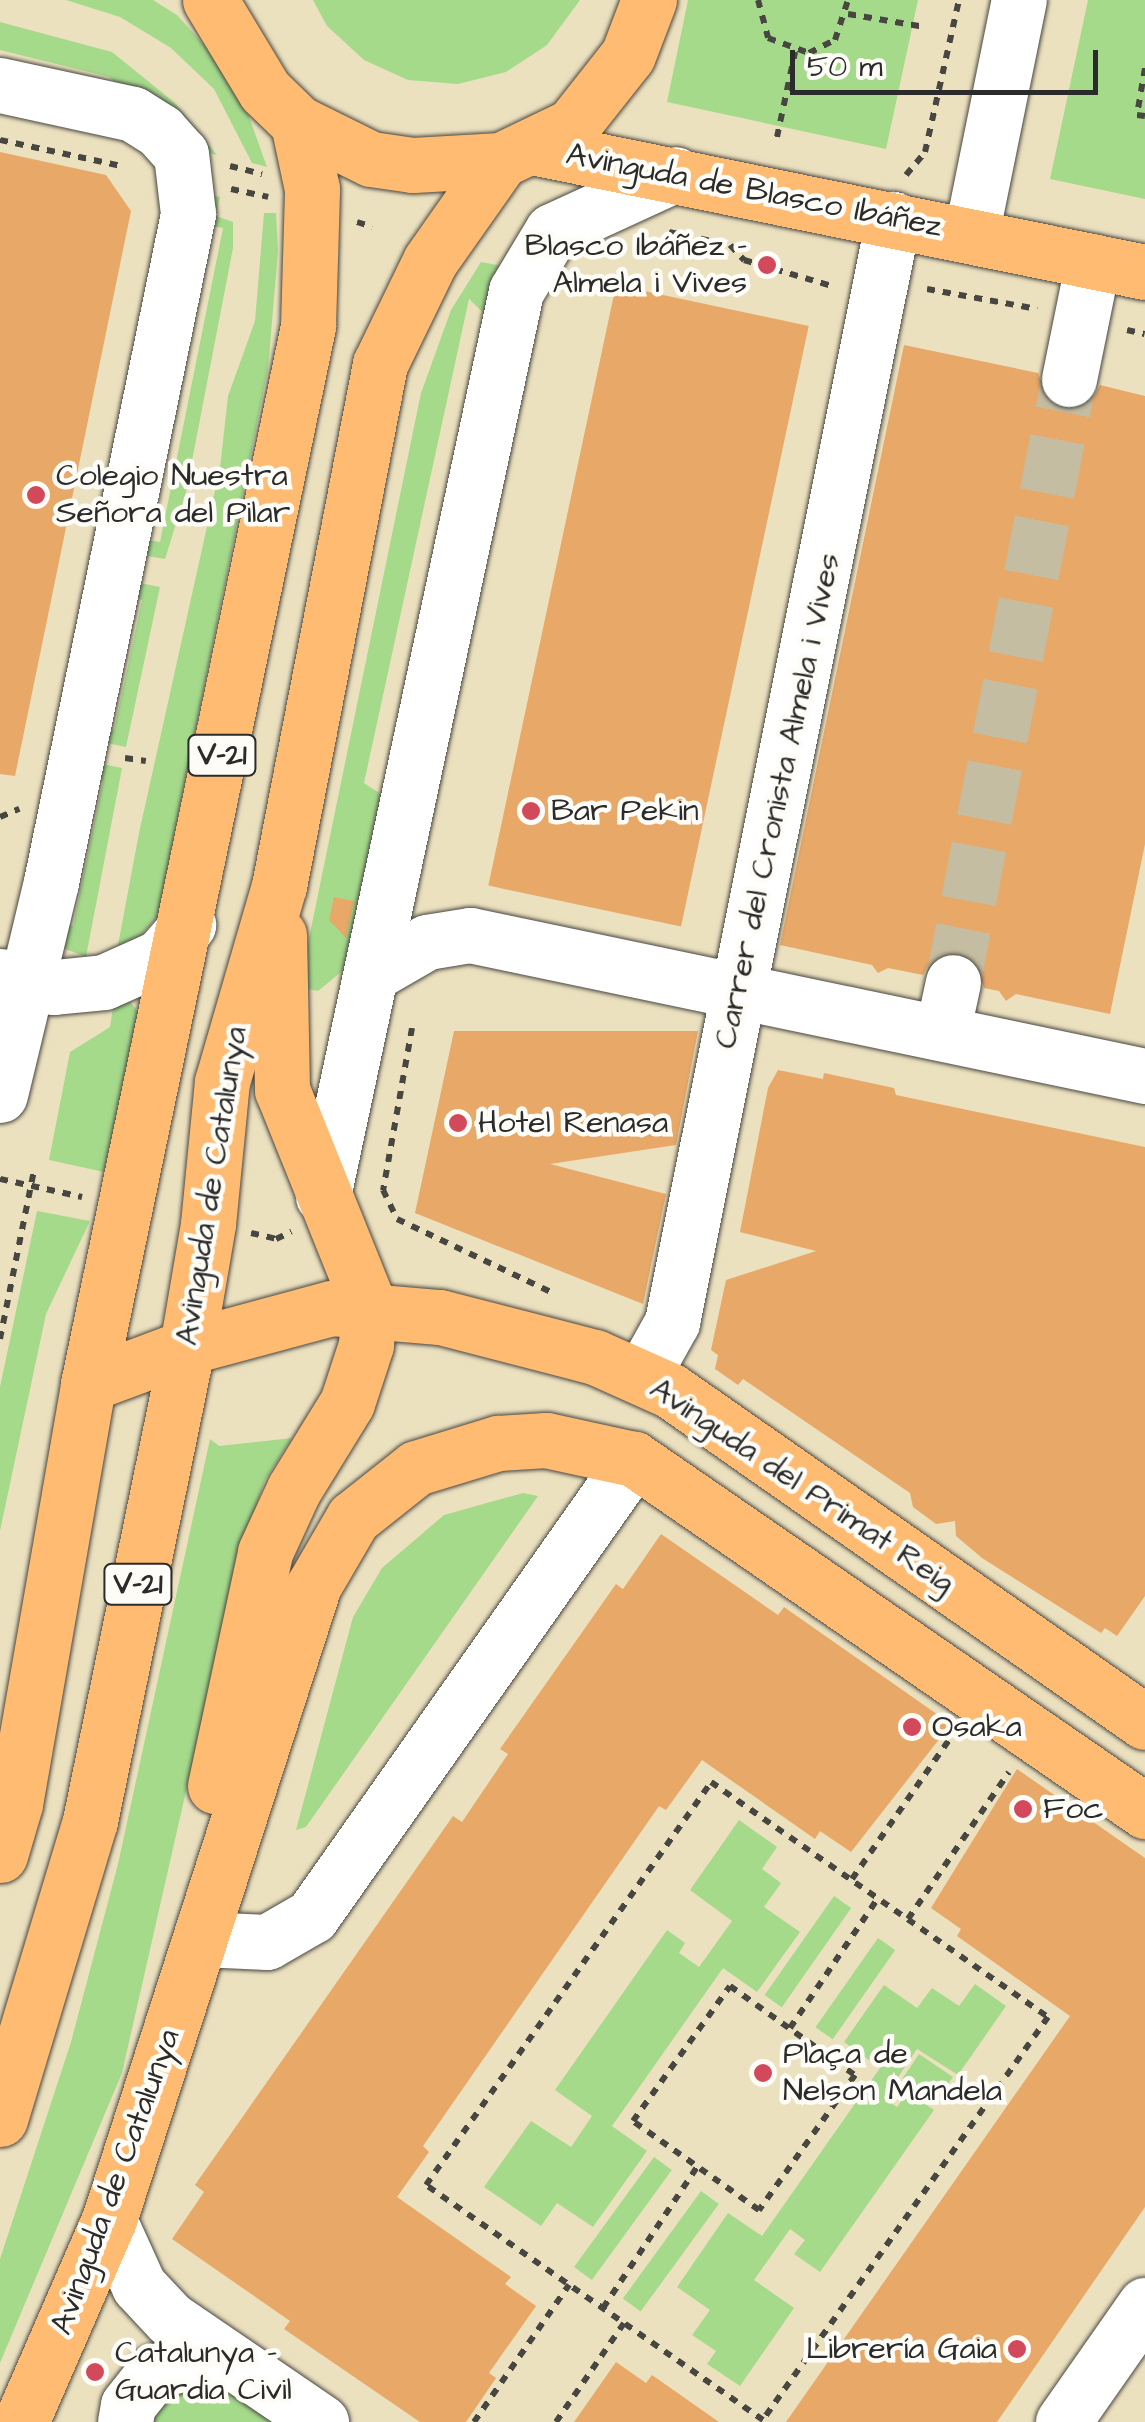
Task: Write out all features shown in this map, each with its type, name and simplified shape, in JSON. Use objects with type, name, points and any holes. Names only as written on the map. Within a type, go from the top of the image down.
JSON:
[{"type":"main road","points":[[210,0],[266,91],[298,123]]},
{"type":"main road","name":"Avinguda de Catalunya","points":[[0,2119],[90,1821],[187,1348],[208,1224],[222,1082],[279,886],[380,364],[430,261],[519,154],[598,102],[628,55],[648,0]]},
{"type":"main road","name":"Avinguda de Blasco Ibáñez","points":[[298,123],[371,159],[413,165],[519,154],[676,174],[1145,272]]},
{"type":"main road","name":"V-21","points":[[0,1855],[15,1804],[55,1555],[88,1384],[188,925],[308,326],[312,190],[298,123]]},
{"type":"main road","points":[[279,886],[282,1090],[369,1306]]},
{"type":"main road","name":"Avinguda de Catalunya","points":[[202,1938],[210,1807],[265,1552],[360,1374],[369,1306]]},
{"type":"main road","name":"Avinguda del Primat Reig","points":[[88,1384],[295,1315],[369,1306],[500,1330],[642,1376],[1135,1716]]},
{"type":"main road","name":"Avinguda de Catalunya","points":[[21,2422],[108,2220],[314,1585],[353,1518],[416,1468],[498,1443],[576,1443],[634,1459]]},
{"type":"main road","points":[[634,1459],[978,1720],[1145,1811]]},
{"type":"main road","points":[[0,1716],[55,1555]]},
{"type":"main road","points":[[978,1720],[1038,1692],[1135,1716]]},
{"type":"street","name":"Avinguda de Blasco Ibáñez","points":[[971,236],[1019,0]]},
{"type":"street","points":[[0,85],[133,114],[182,154],[188,214],[178,280],[14,980],[0,1095]]},
{"type":"street","points":[[324,1196],[516,291],[552,231],[676,174]]},
{"type":"street","name":"Carrer del Cronista Almela i Vives","points":[[642,1376],[672,1322],[882,295],[886,217]]},
{"type":"street","points":[[1069,379],[1093,261]]},
{"type":"street","points":[[14,980],[79,986],[131,972],[160,958],[188,925]]},
{"type":"street","points":[[374,972],[427,942],[470,935],[738,991],[947,1008],[1145,1076]]},
{"type":"street","points":[[202,1938],[268,1942],[312,1916],[634,1459]]},
{"type":"street","points":[[108,2220],[153,2302],[321,2422]]},
{"type":"street","points":[[1063,2422],[1145,2305]]},
{"type":"street","points":[[124,2422],[128,2405],[156,2372],[209,2357],[232,2362]]},
{"type":"street","points":[[1100,2422],[1145,2378]]},
{"type":"path","points":[[758,0],[768,38],[795,52],[824,48],[848,14],[848,0]]},
{"type":"path","points":[[660,230],[730,246],[744,260],[793,270],[802,281],[840,287],[846,262],[886,217],[925,152],[959,0]]},
{"type":"path","points":[[848,14],[925,27]]},
{"type":"path","points":[[777,137],[795,52]]},
{"type":"path","points":[[1145,68],[1138,114],[1145,116]]},
{"type":"path","points":[[882,295],[909,298],[932,287],[1145,334]]},
{"type":"path","points":[[0,817],[21,808]]},
{"type":"path","points":[[413,1021],[384,1190],[396,1219],[562,1298]]},
{"type":"path","points":[[0,1338],[34,1170]]},
{"type":"path","points":[[852,1879],[978,1720]]},
{"type":"path","points":[[908,1919],[1012,1768]]},
{"type":"path","points":[[711,1782],[878,1898],[1048,2017],[763,2420],[426,2185],[711,1782]]},
{"type":"path","points":[[790,2028],[878,1898]]},
{"type":"path","points":[[730,1986],[856,2075],[759,2210],[698,2167],[633,2121],[730,1986]]},
{"type":"path","points":[[603,2308],[698,2167]]},
{"type":"path","points":[[474,2422],[569,2284]]},
{"type":"path","points":[[556,2422],[624,2323]]},
{"type":"green space","points":[[66,0],[153,0],[177,15],[207,48],[247,111],[267,167],[252,163],[214,89],[171,48],[120,17]]},
{"type":"green space","points":[[313,0],[580,0],[547,45],[506,72],[458,84],[408,80],[364,60],[327,26]]},
{"type":"green space","points":[[688,0],[918,0],[886,149],[667,102]]},
{"type":"green space","points":[[1088,0],[1145,0],[1145,199],[1050,179]]},
{"type":"green space","points":[[0,22],[112,52],[175,103],[217,155],[197,150],[109,77],[0,50]]},
{"type":"green space","points":[[200,193],[220,197],[216,216],[233,222],[233,248],[186,492],[165,559],[131,553],[134,537],[160,542],[223,228],[199,223]]},
{"type":"green space","points":[[264,213],[276,213],[278,251],[268,369],[158,916],[123,955],[118,945],[139,833],[220,468],[228,396],[255,321]]},
{"type":"green space","points":[[481,262],[508,267],[495,324],[469,299],[364,783],[396,804],[363,954],[318,991],[299,987],[421,393],[451,310]]},
{"type":"green space","points":[[125,580],[160,587],[126,747],[93,740],[95,726],[114,730],[142,600],[122,595]]},
{"type":"green space","points":[[87,761],[122,768],[86,957],[58,946],[54,923],[73,926],[103,781],[83,777]]},
{"type":"green space","points":[[127,998],[139,1013],[104,1172],[49,1160],[70,1052],[110,1027],[114,1001]]},
{"type":"green space","points":[[37,1211],[90,1221],[46,1314],[0,1531],[0,1387]]},
{"type":"green space","points":[[292,1438],[265,1480],[241,1549],[122,2073],[0,2363],[0,2259],[71,2042],[118,1864],[210,1439],[219,1446]]},
{"type":"green space","points":[[523,1493],[538,1496],[306,1827],[296,1830],[353,1617],[382,1568],[444,1515]]},
{"type":"green space","points":[[739,1820],[777,1847],[762,1869],[781,1883],[764,1907],[800,1932],[757,1992],[723,1968],[612,2126],[647,2151],[593,2227],[557,2203],[541,2226],[484,2187],[531,2121],[571,2147],[592,2116],[555,2090],[667,1930],[685,1943],[679,1953],[699,1967],[732,1921],[690,1890]]},
{"type":"green space","points":[[834,1896],[851,1908],[782,2007],[765,1995]]},
{"type":"green space","points":[[878,1938],[895,1950],[833,2039],[815,2027]]},
{"type":"green space","points":[[975,1984],[1006,2006],[958,2075],[917,2049],[884,2098],[897,2107],[908,2092],[934,2110],[820,2272],[794,2254],[805,2240],[790,2229],[754,2280],[794,2308],[740,2386],[707,2364],[716,2351],[692,2335],[710,2310],[677,2287],[728,2213],[762,2236],[880,2068],[844,2042],[884,1985],[917,2008],[932,1988],[959,2006]]},
{"type":"green space","points":[[919,2054],[953,2077],[937,2101],[903,2078]]},
{"type":"green space","points":[[654,2157],[672,2170],[592,2280],[574,2267]]},
{"type":"green space","points":[[701,2191],[719,2204],[641,2312],[623,2299]]},
{"type":"green space","points":[[220,2383],[277,2422],[151,2422],[172,2390]]},
{"type":"building","name":"Colegio Nuestra Señora del Pilar","points":[[0,152],[106,175],[131,211],[15,776],[0,774]]},
{"type":"building","points":[[616,285],[809,326],[681,927],[488,886]]},
{"type":"building","points":[[904,345],[1038,373],[1048,402],[1064,410],[1092,400],[1100,385],[1145,396],[1145,844],[1110,1014],[1016,994],[1006,1001],[999,991],[984,988],[975,960],[959,951],[931,960],[923,975],[888,968],[878,973],[872,965],[780,945]]},
{"type":"building","points":[[334,897],[354,901],[346,938],[329,920]]},
{"type":"building","points":[[454,1031],[698,1031],[676,1145],[550,1164],[666,1194],[643,1304],[415,1213]]},
{"type":"building","points":[[778,1070],[823,1079],[824,1073],[894,1088],[896,1095],[1145,1147],[1145,1596],[1117,1636],[1105,1628],[1101,1633],[982,1558],[956,1536],[955,1521],[936,1524],[913,1507],[910,1493],[743,1379],[738,1385],[715,1369],[718,1355],[711,1350],[726,1280],[816,1251],[740,1232],[768,1088]]},
{"type":"building","points":[[661,1534],[778,1615],[784,1607],[951,1724],[851,1852],[820,1831],[815,1839],[702,1760],[666,1810],[659,1806],[423,2146],[429,2152],[397,2197],[511,2277],[505,2284],[536,2306],[489,2373],[496,2378],[466,2422],[420,2422],[284,2329],[290,2321],[172,2239],[204,2192],[195,2185],[453,1816],[462,1822],[508,1754],[500,1749],[616,1584],[623,1589]]},
{"type":"building","points":[[1017,1769],[1145,1858],[1145,2207],[997,2422],[786,2422],[1070,2016],[957,1936],[961,1929],[931,1908]]},
{"type":"building","points":[[616,2362],[646,2383],[652,2375],[719,2422],[574,2422]]},
{"type":"tunnel","points":[[953,982],[1069,379]]},
{"type":"place","name":"Blasco Ibáñez - Almela i Vives","points":[[767,265]]},
{"type":"place","name":"Colegio Nuestra Señora del Pilar","points":[[36,495]]},
{"type":"place","name":"Bar Pekin","points":[[531,811]]},
{"type":"place","name":"Hotel Renasa","points":[[458,1123]]},
{"type":"place","name":"Osaka","points":[[912,1727]]},
{"type":"place","name":"Foc","points":[[1023,1809]]},
{"type":"place","name":"Plaça de Nelson Mandela","points":[[763,2073]]},
{"type":"place","name":"Librería Gaia","points":[[1017,2349]]},
{"type":"place","name":"Catalunya - Guardia Civil","points":[[95,2372]]}]
